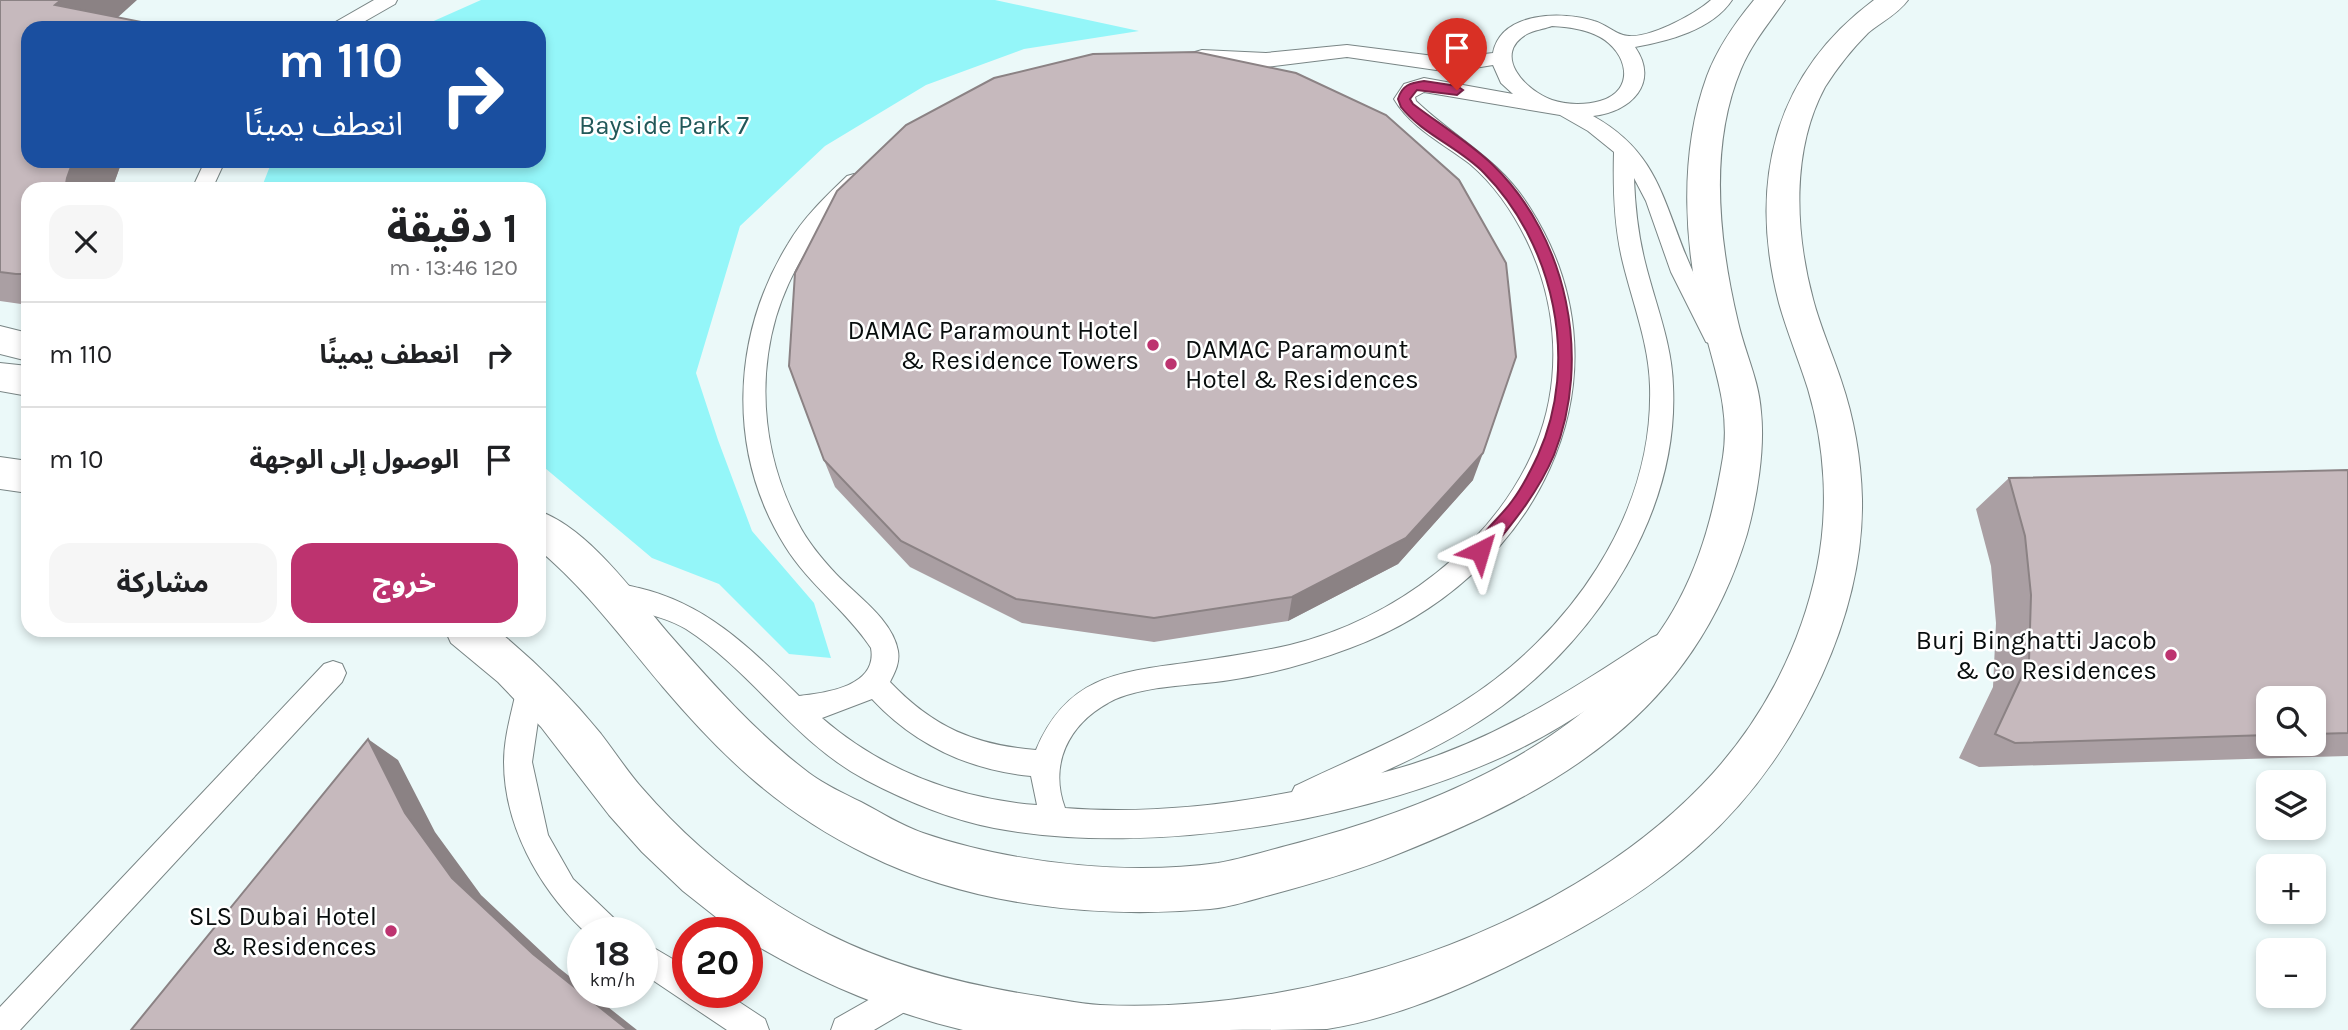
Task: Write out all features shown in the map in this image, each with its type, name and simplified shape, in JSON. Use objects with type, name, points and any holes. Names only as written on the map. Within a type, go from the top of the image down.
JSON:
[{"type":"main road","points":[[546,533],[611,594],[727,728],[797,790],[890,842],[993,874],[1104,889],[1215,886],[1327,858],[1428,822],[1493,793],[1553,760],[1606,720],[1651,676],[1687,628],[1717,568],[1736,508],[1743,447],[1740,388],[1722,329],[1712,274],[1705,174],[1706,136],[1713,101],[1724,68],[1740,38],[1770,0]]},
{"type":"main road","points":[[473,637],[530,687],[580,741],[626,804],[696,873],[779,934],[878,982],[986,1015],[1103,1029],[1220,1025],[1333,1003],[1445,972],[1546,923],[1641,867],[1718,800],[1777,723],[1817,642],[1839,559],[1843,477],[1830,402],[1794,295],[1785,247],[1782,203],[1785,161],[1794,122],[1809,88],[1829,56],[1854,28],[1893,0]]},
{"type":"main road","points":[[0,340],[21,345]]},
{"type":"main road","points":[[0,377],[21,380]]},
{"type":"main road","points":[[0,473],[21,476]]},
{"type":"lane","points":[[351,21],[388,0]]},
{"type":"lane","points":[[1620,42],[1646,40],[1681,29],[1709,14],[1723,0]]},
{"type":"lane","points":[[1056,820],[1044,783],[1044,764],[1053,740],[1085,702],[1107,689],[1131,681],[1231,668],[1304,653],[1371,627],[1430,593],[1480,551],[1519,504],[1546,454],[1562,403],[1566,351],[1560,301],[1544,253],[1520,209],[1488,169],[1407,107],[1404,99],[1406,92],[1424,85],[1554,108],[1591,111],[1604,108],[1625,97],[1635,80],[1633,60],[1620,42],[1596,28],[1552,20],[1525,26],[1515,32],[1507,40],[1500,58],[1501,68],[1513,86],[1554,108],[1588,120],[1611,136],[1643,175],[1653,194],[1678,264],[1740,388]]},
{"type":"lane","points":[[1181,57],[1266,60],[1347,51],[1450,65],[1500,58]]},
{"type":"lane","points":[[1280,807],[1439,729],[1492,698],[1515,680],[1574,619],[1607,575],[1632,529],[1652,470],[1660,435],[1662,388],[1656,342],[1626,224],[1624,152]]},
{"type":"lane","points":[[793,709],[835,703],[856,695],[874,683],[884,669],[886,654],[882,640],[824,579],[790,533],[767,484],[754,435],[752,385],[759,337],[773,292],[796,249],[825,210],[869,169]]},
{"type":"lane","points":[[611,594],[641,599],[696,622],[719,638],[822,735],[854,759],[929,795],[970,808],[1012,817],[1056,820],[1169,820],[1341,797],[1399,782],[1507,741],[1557,714],[1687,628]]},
{"type":"lane","points":[[0,1029],[333,673]]},
{"type":"lane","points":[[874,683],[894,706],[946,743],[999,760],[1044,764]]},
{"type":"lane","points":[[530,687],[518,763],[526,813],[538,847],[555,881],[589,917]]},
{"type":"lane","points":[[846,1030],[909,992]]},
{"type":"lane","points":[[720,1008],[754,1030]]},
{"type":"green space","name":"Bayside Park 7","points":[[481,0],[995,0],[1139,31],[1024,49],[926,85],[825,146],[740,226],[696,373],[752,531],[814,603],[831,658],[789,654],[719,584],[652,558],[546,469],[546,182],[264,182],[269,168],[546,168],[546,21],[434,21]]},
{"type":"building","points":[[0,0],[61,0],[55,5],[137,21],[21,21],[21,168],[71,168],[66,182],[21,182],[21,274],[0,272]]},
{"type":"building","name":"DAMAC Paramount Hotel & Residence Towers","points":[[1196,52],[1296,73],[1386,115],[1459,180],[1506,263],[1516,357],[1483,453],[1406,538],[1292,597],[1154,618],[1016,599],[901,541],[824,460],[789,366],[795,273],[837,191],[906,125],[994,78],[1093,54]]},
{"type":"building","name":"Burj Binghatti Jacob & Co Residences","points":[[2348,470],[2348,733],[2326,734],[2326,686],[2256,686],[2256,735],[2015,743],[1995,734],[2029,661],[2031,595],[2025,536],[2009,478]]},
{"type":"building","name":"SLS Dubai Hotel & Residences","points":[[368,739],[405,813],[452,878],[533,954],[567,981],[567,1008],[600,1008],[628,1030],[131,1030]]},
{"type":"place","name":"DAMAC Paramount Hotel & Residence Towers","points":[[1153,345]]},
{"type":"place","name":"DAMAC Paramount Hotel & Residences","points":[[1171,364]]},
{"type":"place","name":"Burj Binghatti Jacob & Co Residences","points":[[2171,655]]},
{"type":"place","name":"SLS Dubai Hotel & Residences","points":[[391,931]]},
{"type":"route","points":[[1457,90],[1424,85],[1406,92],[1404,99],[1407,107],[1488,169],[1520,209],[1544,253],[1560,301],[1566,351],[1562,403],[1546,454],[1519,504],[1480,551]]}]
